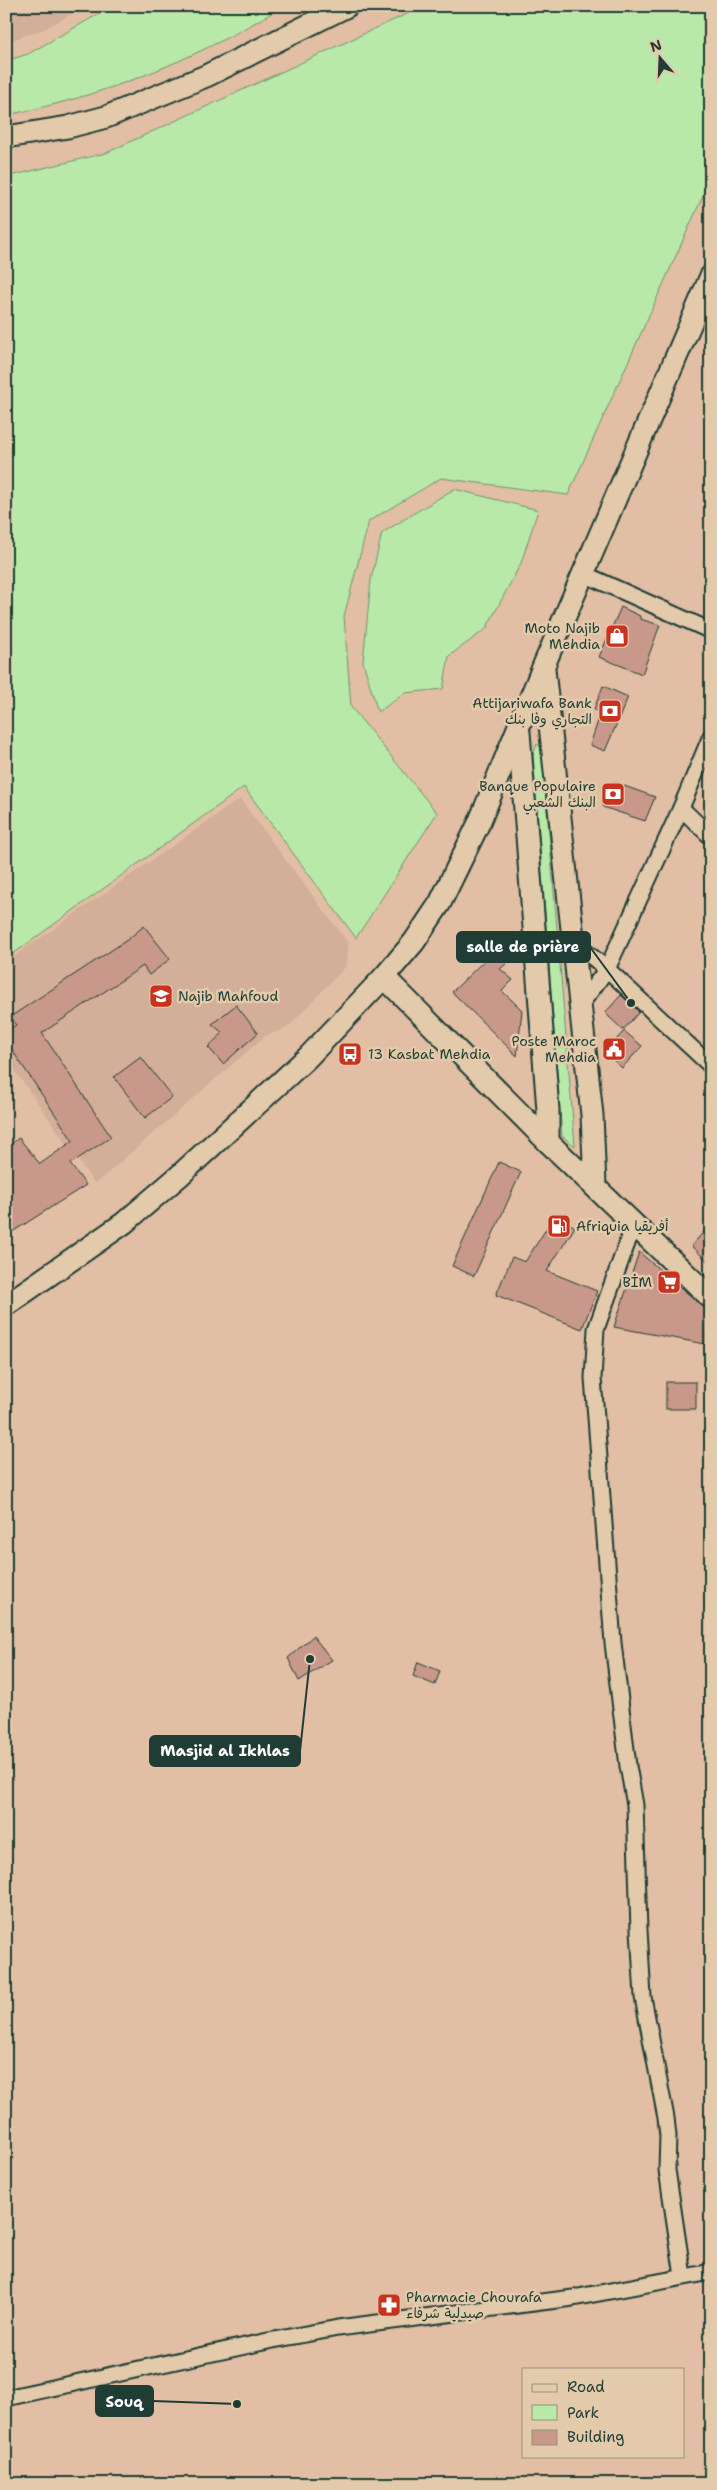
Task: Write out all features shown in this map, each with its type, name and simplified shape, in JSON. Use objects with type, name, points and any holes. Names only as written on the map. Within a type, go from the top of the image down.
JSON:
[{"type":"street","points":[[6,137],[68,127],[106,117],[206,76],[347,6]]},
{"type":"street","points":[[8,1307],[124,1222],[179,1176],[308,1057],[384,977],[414,942],[440,903],[479,823],[544,665],[711,276]]},
{"type":"street","points":[[584,574],[711,630]]},
{"type":"street","points":[[544,665],[582,1004],[592,1115],[594,1186]]},
{"type":"street","points":[[519,729],[548,1110],[548,1142]]},
{"type":"street","points":[[582,1004],[607,969],[681,808],[711,736]]},
{"type":"street","points":[[681,808],[711,837]]},
{"type":"street","points":[[576,944],[607,969],[711,1066]]},
{"type":"street","points":[[384,977],[548,1142],[711,1298]]},
{"type":"street","points":[[634,1224],[596,1329],[592,1378],[613,1643],[628,1766],[635,1805],[643,1997],[666,2118],[668,2136],[666,2170],[684,2276]]},
{"type":"street","points":[[6,2398],[320,2331],[573,2298],[711,2272]]},
{"type":"shaded area","points":[[6,6],[86,6],[44,29],[6,42]]},
{"type":"shaded area","name":"Najib Mahfoud","points":[[240,799],[348,943],[347,965],[287,1028],[265,1036],[95,1184],[6,1058],[6,962]]},
{"type":"green space","points":[[113,6],[283,6],[251,25],[184,59],[149,73],[78,98],[6,115],[6,61],[28,54]]},
{"type":"green space","points":[[424,6],[711,6],[711,178],[568,495],[441,478],[369,521],[344,616],[351,707],[437,813],[356,938],[244,787],[6,959],[6,177],[106,153]]},
{"type":"green space","points":[[454,489],[538,510],[521,563],[486,629],[449,656],[443,689],[405,693],[378,712],[363,662],[371,580],[382,533]]},
{"type":"green space","points":[[537,744],[542,748],[575,1146],[562,1136],[533,755]]},
{"type":"building","points":[[621,607],[640,616],[640,619],[660,625],[642,674],[599,657]]},
{"type":"building","points":[[603,686],[628,697],[605,751],[590,745],[600,715],[594,709]]},
{"type":"building","points":[[613,782],[655,797],[645,821],[603,807],[605,793]]},
{"type":"building","points":[[144,926],[170,959],[149,975],[143,966],[42,1033],[111,1137],[70,1164],[86,1185],[6,1236],[6,1147],[19,1138],[40,1164],[73,1141],[6,1041],[6,1032],[16,1025],[10,1017],[127,940]]},
{"type":"building","points":[[493,952],[507,963],[500,969],[513,980],[502,991],[522,1010],[517,1056],[452,992]]},
{"type":"building","points":[[621,995],[639,1012],[623,1030],[605,1013]]},
{"type":"building","points":[[236,1005],[258,1033],[223,1064],[208,1047],[223,1033],[212,1024]]},
{"type":"building","points":[[624,1031],[642,1046],[622,1068],[608,1055],[608,1049]]},
{"type":"building","points":[[141,1057],[172,1097],[145,1118],[114,1077]]},
{"type":"building","points":[[499,1162],[521,1172],[474,1276],[452,1266]]},
{"type":"building","points":[[555,1215],[575,1227],[547,1271],[597,1291],[582,1329],[496,1295],[512,1257],[525,1262]]},
{"type":"building","points":[[711,1224],[711,1264],[691,1246]]},
{"type":"building","points":[[639,1252],[707,1310],[705,1344],[614,1327]]},
{"type":"building","points":[[666,1382],[696,1382],[696,1409],[666,1409]]},
{"type":"building","points":[[313,1636],[332,1660],[299,1681],[288,1658]]},
{"type":"building","points":[[418,1662],[440,1671],[435,1685],[413,1676]]},
{"type":"place","name":"Moto Najib Mehdia","points":[[617,636]]},
{"type":"place","name":"Attijariwafa Bank التجاري وفا بنك","points":[[610,711]]},
{"type":"place","name":"Banque Populaire البنك الشعبي","points":[[613,794]]},
{"type":"place","name":"Najib Mahfoud","points":[[161,996]]},
{"type":"place","name":"salle de prière","points":[[631,1003]]},
{"type":"place","name":"Poste Maroc Mehdia","points":[[614,1049]]},
{"type":"place","name":"13 Kasbat Mehdia","points":[[350,1054]]},
{"type":"place","name":"Afriquia أفريقيا","points":[[559,1226]]},
{"type":"place","name":"BİM","points":[[669,1282]]},
{"type":"place","name":"Masjid al Ikhlas","points":[[310,1659]]},
{"type":"place","name":"Pharmacie Chourafa صيدلية شرفاء","points":[[389,2305]]},
{"type":"place","name":"Souq","points":[[237,2404]]}]
